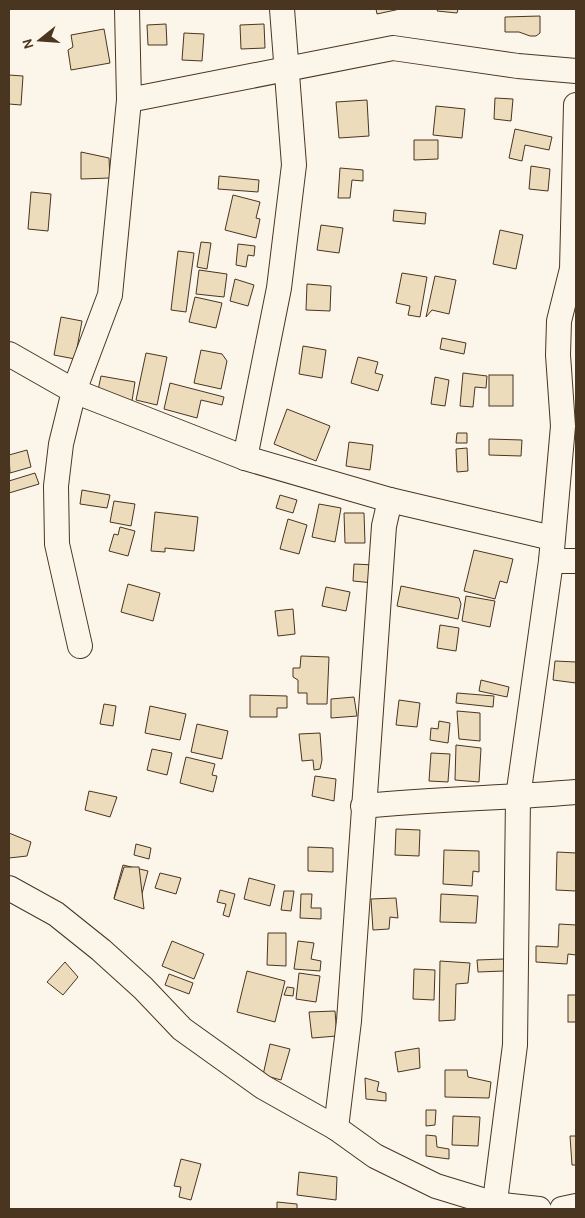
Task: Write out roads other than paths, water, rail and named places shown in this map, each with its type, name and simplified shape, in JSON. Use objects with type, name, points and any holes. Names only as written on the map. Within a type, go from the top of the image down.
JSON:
[{"type":"street","points":[[80,646],[57,544],[56,486],[61,444],[74,391],[110,295],[129,100],[127,9]]},
{"type":"street","points":[[245,458],[279,288],[294,165],[285,70],[282,9]]},
{"type":"street","points":[[129,100],[393,48],[518,66],[576,71]]},
{"type":"street","points":[[494,1206],[515,1045],[518,797],[552,549],[563,426],[558,355],[559,321],[572,269],[576,105]]},
{"type":"street","points":[[9,354],[74,391],[245,458],[552,549],[576,561]]},
{"type":"street","points":[[336,1128],[349,1021],[362,806],[384,526],[390,500]]},
{"type":"street","points":[[362,806],[438,799],[518,797],[576,792]]},
{"type":"street","points":[[9,888],[56,914],[71,926],[143,988],[190,1034],[263,1087],[336,1128],[375,1156],[436,1186],[494,1206],[539,1209]]},
{"type":"street","points":[[562,1209],[576,1206]]}]
